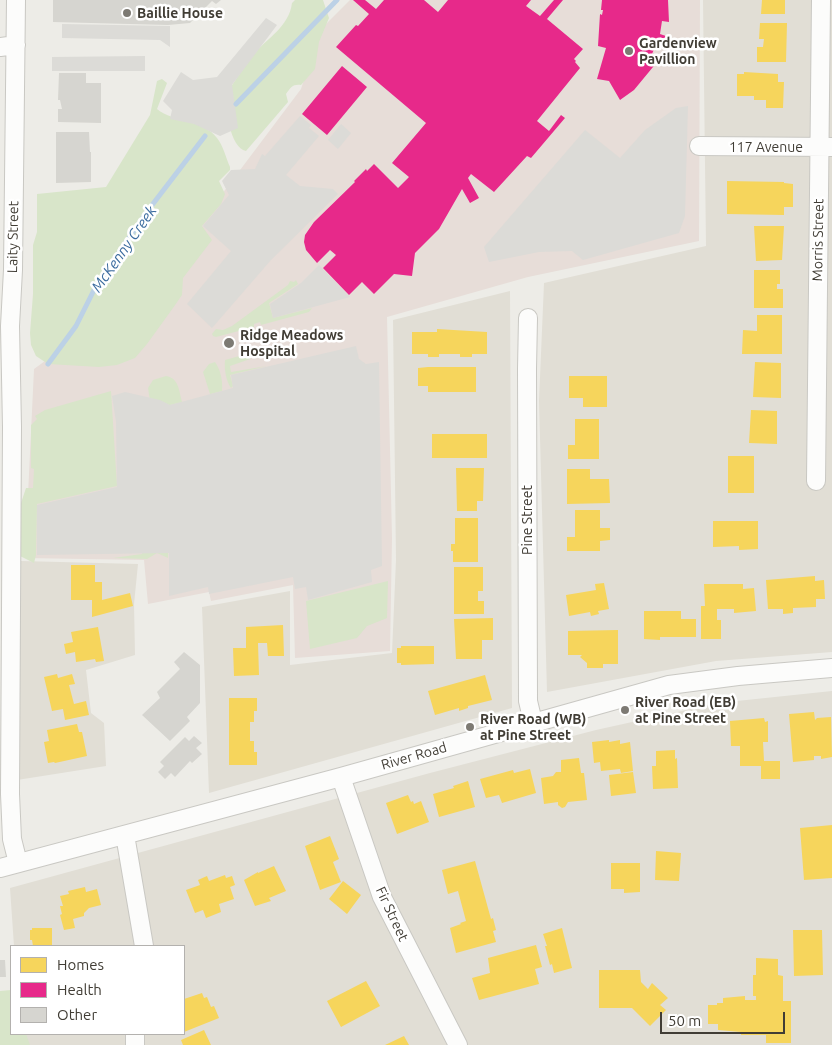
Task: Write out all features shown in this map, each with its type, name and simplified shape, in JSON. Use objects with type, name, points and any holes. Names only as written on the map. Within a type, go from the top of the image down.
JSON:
[{"type":"street","name":"Laity Street","points":[[16,0],[8,46],[6,293],[10,326],[12,427],[10,794],[12,839],[18,863]]},
{"type":"street","name":"Morris Street","points":[[816,481],[826,147],[820,0]]},
{"type":"street","name":"117 Avenue","points":[[699,146],[826,147]]},
{"type":"street","name":"Pine Street","points":[[528,318],[528,691],[529,709],[533,722]]},
{"type":"street","name":"River Road","points":[[0,868],[341,777],[668,685],[738,676],[832,668]]},
{"type":"street","name":"Fir Street","points":[[341,777],[382,897],[458,1045]]},
{"type":"street","points":[[125,835],[144,945]]},
{"type":"shaded area","name":"Ridge Meadows Hospital","points":[[350,0],[700,0],[699,241],[528,277],[387,317],[392,538],[390,651],[295,658],[293,585],[211,601],[209,592],[148,604],[144,560],[25,558],[34,369],[158,279],[301,89],[320,30]]},
{"type":"shaded area","points":[[703,0],[832,0],[832,652],[716,661],[547,692],[539,401],[544,283],[706,246]]},
{"type":"shaded area","points":[[266,18],[277,25],[232,85],[238,128],[220,136],[194,124],[170,119],[172,110],[163,101],[181,72],[193,80],[217,77]]},
{"type":"shaded area","points":[[62,24],[170,26],[170,47],[160,40],[62,38]]},
{"type":"shaded area","points":[[145,56],[145,71],[52,71],[52,57]]},
{"type":"shaded area","points":[[688,106],[685,216],[679,233],[583,260],[572,251],[539,252],[489,262],[484,247],[585,130],[620,158],[645,130],[676,108]]},
{"type":"shaded area","points":[[300,116],[311,125],[309,128],[319,136],[286,175],[300,186],[333,189],[338,194],[271,260],[212,328],[187,304],[231,251],[203,226],[229,195],[222,181],[231,170],[255,169],[262,154],[265,156]]},
{"type":"shaded area","points":[[341,124],[351,133],[338,149],[328,140]]},
{"type":"shaded area","points":[[319,265],[350,297],[273,318],[270,304],[301,283]]},
{"type":"shaded area","points":[[510,291],[512,708],[209,793],[202,607],[290,591],[290,665],[392,653],[396,560],[393,320]]},
{"type":"shaded area","points":[[356,346],[359,359],[366,364],[379,362],[382,566],[371,570],[372,582],[308,600],[306,587],[295,589],[293,577],[209,594],[208,587],[169,596],[169,553],[37,555],[37,505],[117,487],[116,422],[112,396],[125,392],[160,400],[170,405],[233,388],[231,375]]},
{"type":"shaded area","points":[[21,561],[138,564],[134,604],[135,655],[86,670],[91,713],[104,723],[106,766],[17,780]]},
{"type":"shaded area","points":[[832,691],[832,1045],[22,1045],[20,1035],[185,1035],[185,945],[14,945],[10,888],[430,773],[596,730],[718,703]]},
{"type":"green space","points":[[295,0],[323,0],[329,18],[319,42],[315,69],[301,85],[294,86],[289,90],[286,94],[288,102],[246,151],[236,143],[232,135],[226,108],[226,94],[253,55],[282,26]]},
{"type":"green space","points":[[162,79],[167,83],[157,109],[172,117],[204,127],[211,132],[221,144],[230,167],[230,170],[219,181],[225,194],[221,204],[202,226],[212,240],[183,278],[182,295],[135,358],[117,365],[99,367],[48,364],[36,356],[31,345],[30,333],[33,294],[33,245],[37,232],[37,194],[106,187],[150,115],[157,81]]},
{"type":"green space","points":[[296,280],[298,284],[269,303],[273,318],[312,308],[309,312],[261,325],[260,322],[254,324],[254,327],[216,337],[213,336],[212,334],[216,329],[223,330],[232,326],[288,285],[290,281],[294,282]]},
{"type":"green space","points":[[250,353],[250,359],[230,366],[231,372],[267,366],[230,375],[233,386],[231,388],[226,375],[225,360]]},
{"type":"green space","points":[[215,362],[221,376],[222,391],[210,394],[203,372],[209,364]]},
{"type":"green space","points":[[166,376],[174,379],[176,382],[182,402],[170,405],[168,558],[157,553],[147,559],[113,558],[142,554],[143,540],[159,538],[160,400],[150,401],[148,388],[153,380]]},
{"type":"green space","points":[[111,391],[117,486],[37,504],[36,555],[34,563],[20,556],[20,506],[26,488],[33,488],[34,469],[31,468],[31,425],[37,419],[35,416],[45,410]]},
{"type":"green space","points":[[388,581],[387,618],[367,626],[357,638],[310,649],[306,601]]},
{"type":"green space","points":[[10,990],[10,1035],[26,1035],[30,1045],[0,1045],[0,991]]},
{"type":"building: Homes","points":[[762,0],[785,0],[785,14],[761,14]]},
{"type":"building: Homes","points":[[760,23],[787,23],[786,62],[757,62],[757,47],[763,47],[764,39],[759,39]]},
{"type":"building: Homes","points":[[744,72],[778,74],[778,82],[784,82],[783,108],[766,108],[766,100],[754,100],[754,96],[737,96],[737,74],[744,74]]},
{"type":"building: Homes","points":[[727,181],[784,182],[793,184],[793,207],[784,207],[784,215],[727,214]]},
{"type":"building: Homes","points":[[754,226],[784,226],[782,260],[756,261]]},
{"type":"building: Homes","points":[[754,270],[780,270],[780,284],[777,284],[777,289],[783,289],[783,308],[754,308]]},
{"type":"building: Homes","points":[[757,315],[782,315],[782,354],[742,354],[743,330],[757,331]]},
{"type":"building: Homes","points":[[437,329],[487,332],[487,354],[472,354],[472,357],[460,357],[460,354],[439,354],[439,357],[428,357],[428,354],[412,354],[412,332],[437,332]]},
{"type":"building: Homes","points":[[755,362],[781,363],[781,398],[753,397]]},
{"type":"building: Homes","points":[[476,367],[476,392],[428,392],[428,386],[418,386],[418,368]]},
{"type":"building: Homes","points":[[569,376],[607,376],[607,407],[583,407],[583,398],[569,398]]},
{"type":"building: Homes","points":[[751,410],[777,411],[777,444],[749,443]]},
{"type":"building: Homes","points":[[575,419],[599,419],[599,459],[568,459],[568,445],[575,445]]},
{"type":"building: Homes","points":[[432,434],[487,434],[487,458],[432,458]]},
{"type":"building: Homes","points":[[728,456],[754,456],[754,493],[728,493]]},
{"type":"building: Homes","points":[[456,468],[484,468],[483,501],[477,501],[477,511],[457,511]]},
{"type":"building: Homes","points":[[567,469],[590,469],[590,479],[609,479],[610,503],[567,504]]},
{"type":"building: Homes","points":[[575,510],[600,510],[600,528],[610,528],[610,540],[600,541],[600,551],[567,551],[567,537],[575,537]]},
{"type":"building: Homes","points":[[455,518],[478,518],[478,562],[453,562],[451,544],[455,544]]},
{"type":"building: Homes","points":[[713,521],[758,521],[758,549],[739,550],[739,546],[713,547]]},
{"type":"building: Homes","points":[[71,565],[95,565],[95,582],[102,582],[102,600],[130,593],[133,606],[92,617],[92,600],[71,600]]},
{"type":"building: Homes","points":[[454,567],[483,567],[483,591],[478,591],[478,601],[484,601],[484,614],[454,614]]},
{"type":"building: Homes","points":[[815,576],[815,581],[824,580],[825,599],[816,599],[816,607],[793,608],[793,613],[783,614],[783,609],[768,609],[766,580]]},
{"type":"building: Homes","points":[[604,583],[609,609],[598,611],[599,614],[591,616],[590,612],[569,616],[566,595],[596,590],[595,584]]},
{"type":"building: Homes","points":[[704,584],[743,584],[743,589],[754,588],[756,611],[734,613],[734,609],[717,609],[717,620],[721,620],[721,639],[701,639],[701,606],[705,606]]},
{"type":"building: Homes","points":[[644,611],[681,611],[681,619],[696,619],[696,637],[660,637],[660,640],[644,639]]},
{"type":"building: Homes","points":[[493,618],[493,640],[482,640],[482,659],[456,659],[454,619]]},
{"type":"building: Homes","points":[[283,625],[284,656],[268,656],[267,643],[258,643],[259,675],[234,676],[233,648],[246,648],[246,627]]},
{"type":"building: Homes","points":[[98,627],[104,661],[96,662],[95,659],[76,662],[75,652],[66,654],[64,644],[73,642],[71,632]]},
{"type":"building: Homes","points":[[618,630],[618,664],[603,664],[603,668],[587,668],[587,663],[580,657],[582,655],[568,655],[568,631]]},
{"type":"building: Homes","points":[[401,646],[434,646],[434,664],[401,665],[401,663],[397,663],[397,648],[401,648]]},
{"type":"building: Homes","points":[[57,674],[58,678],[72,674],[75,684],[69,685],[74,704],[86,701],[89,715],[65,720],[63,709],[52,711],[44,677]]},
{"type":"building: Homes","points":[[485,675],[492,700],[468,706],[468,708],[459,711],[459,708],[435,715],[428,691]]},
{"type":"building: Homes","points":[[229,698],[257,698],[257,711],[254,711],[254,722],[250,722],[250,741],[254,741],[254,752],[257,752],[257,765],[229,765]]},
{"type":"building: Homes","points":[[814,712],[815,720],[817,718],[831,717],[832,757],[821,759],[821,756],[814,756],[814,760],[793,762],[789,714]]},
{"type":"building: Homes","points":[[764,718],[765,722],[768,721],[768,742],[763,742],[764,761],[780,761],[780,779],[761,779],[761,766],[740,766],[740,746],[731,746],[730,721]]},
{"type":"building: Homes","points":[[77,724],[79,732],[82,732],[87,756],[48,763],[44,742],[49,741],[47,730]]},
{"type":"building: Homes","points":[[609,740],[609,742],[620,740],[620,744],[630,742],[633,771],[621,773],[620,769],[601,771],[600,762],[594,763],[592,742]]},
{"type":"building: Homes","points":[[675,750],[678,788],[653,789],[652,766],[656,766],[656,751]]},
{"type":"building: Homes","points":[[579,758],[581,773],[584,773],[587,800],[568,802],[562,808],[558,805],[558,802],[544,804],[541,778],[553,776],[556,772],[561,772],[561,760]]},
{"type":"building: Homes","points":[[530,769],[536,793],[502,803],[499,795],[486,798],[480,779],[513,770],[514,773]]},
{"type":"building: Homes","points":[[633,772],[636,793],[611,796],[609,775]]},
{"type":"building: Homes","points":[[468,781],[475,807],[439,817],[433,794],[454,788],[453,786]]},
{"type":"building: Homes","points":[[408,795],[414,804],[421,801],[429,822],[397,834],[386,803]]},
{"type":"building: Homes","points":[[832,825],[832,878],[804,880],[800,828]]},
{"type":"building: Homes","points":[[330,836],[339,859],[333,862],[341,882],[320,890],[305,846]]},
{"type":"building: Homes","points":[[656,851],[681,853],[679,881],[655,880]]},
{"type":"building: Homes","points":[[475,861],[491,919],[493,918],[496,930],[493,931],[496,942],[456,953],[450,928],[466,921],[458,891],[448,894],[442,870]]},
{"type":"building: Homes","points":[[611,863],[640,863],[640,892],[624,893],[624,889],[611,889]]},
{"type":"building: Homes","points":[[274,866],[286,891],[269,898],[271,901],[255,906],[244,880]]},
{"type":"building: Homes","points":[[225,875],[226,878],[232,876],[235,885],[230,887],[234,899],[219,904],[221,912],[206,918],[203,910],[195,913],[186,890],[200,885],[198,880],[207,876],[209,881]]},
{"type":"building: Homes","points":[[343,881],[361,895],[347,914],[329,899]]},
{"type":"building: Homes","points":[[85,887],[86,892],[97,889],[101,905],[89,908],[84,913],[84,916],[73,919],[75,928],[64,930],[60,915],[62,914],[60,906],[63,906],[60,896],[69,894],[68,891]]},
{"type":"building: Homes","points":[[32,928],[52,928],[52,945],[33,945],[32,940],[30,940],[30,930]]},
{"type":"building: Homes","points":[[562,928],[572,968],[554,973],[552,964],[550,965],[543,934]]},
{"type":"building: Homes","points":[[793,930],[822,930],[823,975],[794,976]]},
{"type":"building: Homes","points":[[536,945],[542,967],[535,969],[539,984],[479,1000],[472,978],[490,973],[488,958]]},
{"type":"building: Homes","points":[[756,958],[778,959],[778,975],[783,976],[783,1001],[791,1001],[791,1043],[766,1043],[766,1035],[741,1035],[741,1032],[718,1030],[718,1024],[708,1024],[708,1005],[723,1003],[723,998],[745,996],[745,1000],[756,1000],[756,996],[753,996],[753,975],[756,975]]},
{"type":"building: Homes","points":[[599,970],[640,970],[641,982],[648,989],[652,983],[668,998],[660,1005],[666,1010],[650,1026],[632,1008],[599,1008]]},
{"type":"building: Homes","points":[[366,981],[380,1006],[341,1027],[327,1001]]},
{"type":"building: Homes","points":[[202,993],[204,998],[207,997],[211,1007],[214,1006],[219,1018],[185,1032],[185,999]]},
{"type":"building: Homes","points":[[204,1030],[211,1045],[183,1045],[181,1040]]},
{"type":"building: Homes","points":[[404,1036],[409,1045],[385,1045]]},
{"type":"building: Health","points":[[353,0],[365,0],[376,9],[384,0],[424,0],[438,12],[448,0],[531,0],[526,6],[540,16],[554,0],[563,0],[547,19],[583,49],[574,59],[580,68],[537,121],[549,131],[561,115],[565,118],[531,158],[527,156],[494,192],[471,174],[468,178],[479,198],[470,203],[462,189],[439,229],[415,253],[412,276],[394,274],[374,294],[362,282],[349,295],[323,268],[336,255],[330,250],[317,263],[306,250],[305,235],[314,222],[366,169],[367,171],[374,164],[398,188],[409,177],[392,163],[426,123],[336,47],[369,14]]},
{"type":"building: Health","name":"Gardenview Pavillion","points":[[602,0],[668,0],[669,22],[662,21],[660,34],[669,37],[667,42],[658,40],[652,54],[659,57],[653,67],[634,90],[620,100],[609,81],[597,79],[606,48],[598,46],[600,14],[602,15],[603,10],[601,10]]},
{"type":"building: Health","points":[[342,66],[367,87],[327,135],[302,114]]},
{"type":"building: Other","name":"Baillie House","points":[[53,0],[221,0],[216,4],[212,1],[190,23],[168,25],[53,22]]},
{"type":"building: Other","points":[[59,73],[86,73],[86,83],[101,83],[101,123],[58,122],[58,109],[62,109],[60,100],[58,100]]},
{"type":"building: Other","points":[[56,132],[89,132],[91,182],[56,183]]},
{"type":"building: Other","points":[[184,652],[200,665],[200,703],[187,717],[190,721],[170,741],[142,715],[160,698],[157,692],[180,669],[174,662]]},
{"type":"building: Other","points":[[194,736],[202,743],[196,748],[202,754],[192,763],[190,761],[175,777],[171,773],[165,779],[158,772],[164,766],[160,762],[185,737],[189,741]]},
{"type":"building: Other","points":[[0,960],[5,960],[6,977],[0,977]]},
{"type":"waterway","name":"McKenny Creek","points":[[236,104],[337,0]]},
{"type":"waterway","name":"McKenny Creek","points":[[48,364],[76,326],[96,286],[149,209],[205,136]]},
{"type":"place","name":"Baillie House","points":[[127,13]]},
{"type":"place","name":"Gardenview Pavillion","points":[[629,51]]},
{"type":"place","name":"Ridge Meadows Hospital","points":[[229,343]]},
{"type":"place","name":"River Road (EB) at Pine Street","points":[[625,710]]},
{"type":"place","name":"River Road (WB) at Pine Street","points":[[470,727]]}]
